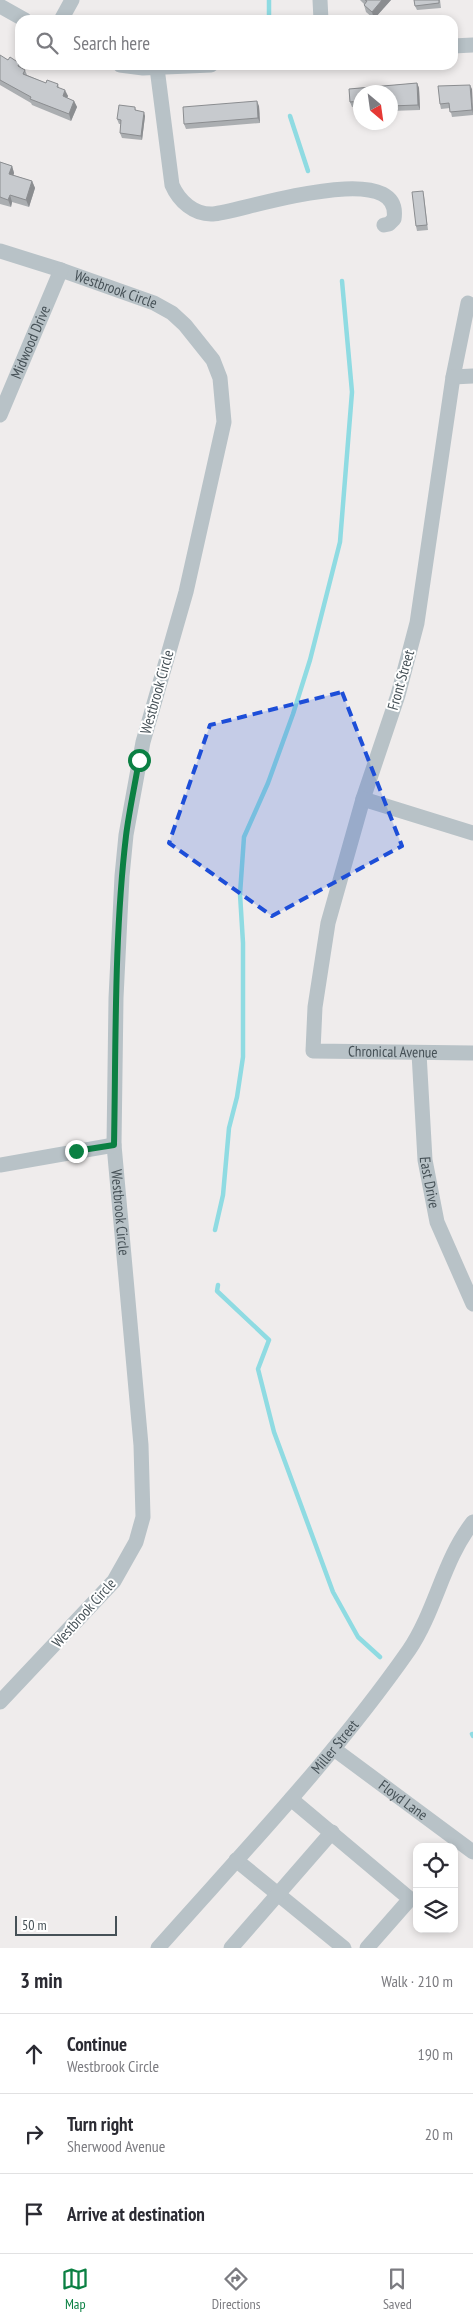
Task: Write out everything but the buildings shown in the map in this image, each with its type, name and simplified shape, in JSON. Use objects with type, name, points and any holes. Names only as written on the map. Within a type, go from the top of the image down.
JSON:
[{"type":"street","points":[[64,15],[72,0]]},
{"type":"street","points":[[320,0],[321,15]]},
{"type":"street","points":[[0,6],[15,15]]},
{"type":"street","points":[[458,46],[473,45]]},
{"type":"street","points":[[157,70],[172,185],[180,200],[187,206],[212,214],[326,190],[360,188],[374,190],[389,200],[393,208],[394,220],[384,225]]},
{"type":"street","name":"Westbrook Circle","points":[[0,251],[61,270],[154,303],[172,313],[186,325],[213,360],[220,378],[224,408],[222,439],[186,592],[143,742],[126,835],[116,998],[114,1145],[141,1444],[143,1517],[136,1542],[114,1581],[0,1702]]},
{"type":"street","name":"Midwood Drive","points":[[0,415],[61,270]]},
{"type":"street","name":"Front Street","points":[[313,1052],[315,1006],[328,923],[362,798],[398,695],[416,623],[453,377],[468,303]]},
{"type":"street","points":[[453,377],[473,376]]},
{"type":"street","points":[[362,798],[473,834]]},
{"type":"street","name":"Chronical Avenue","points":[[313,1052],[473,1053]]},
{"type":"street","name":"East Drive","points":[[419,1053],[424,1160],[437,1222],[467,1275],[473,1304]]},
{"type":"street","points":[[0,1165],[114,1145]]},
{"type":"street","name":"Miller Street","points":[[158,1948],[334,1748],[417,1638],[456,1551],[473,1522]]},
{"type":"street","name":"Floyd Lane","points":[[334,1748],[473,1852]]},
{"type":"street","points":[[291,1799],[410,1898],[367,1948]]},
{"type":"street","points":[[231,1948],[332,1832]]},
{"type":"street","points":[[236,1860],[344,1948]]},
{"type":"highlighted area","points":[[342,692],[402,846],[272,916],[169,843],[210,725]]},
{"type":"waterway","points":[[269,0],[269,15]]},
{"type":"waterway","points":[[290,116],[308,171]]},
{"type":"waterway","points":[[215,1230],[223,1195],[229,1128],[237,1097],[243,1057],[243,943],[240,894],[244,837],[268,783],[293,714],[310,660],[340,542],[352,392],[342,281]]},
{"type":"waterway","points":[[218,1285],[217,1291],[269,1340],[258,1369],[274,1432],[333,1592],[358,1637],[380,1657]]},
{"type":"route","points":[[76,1151],[114,1145],[116,998],[122,876],[126,835],[139,760]]}]
